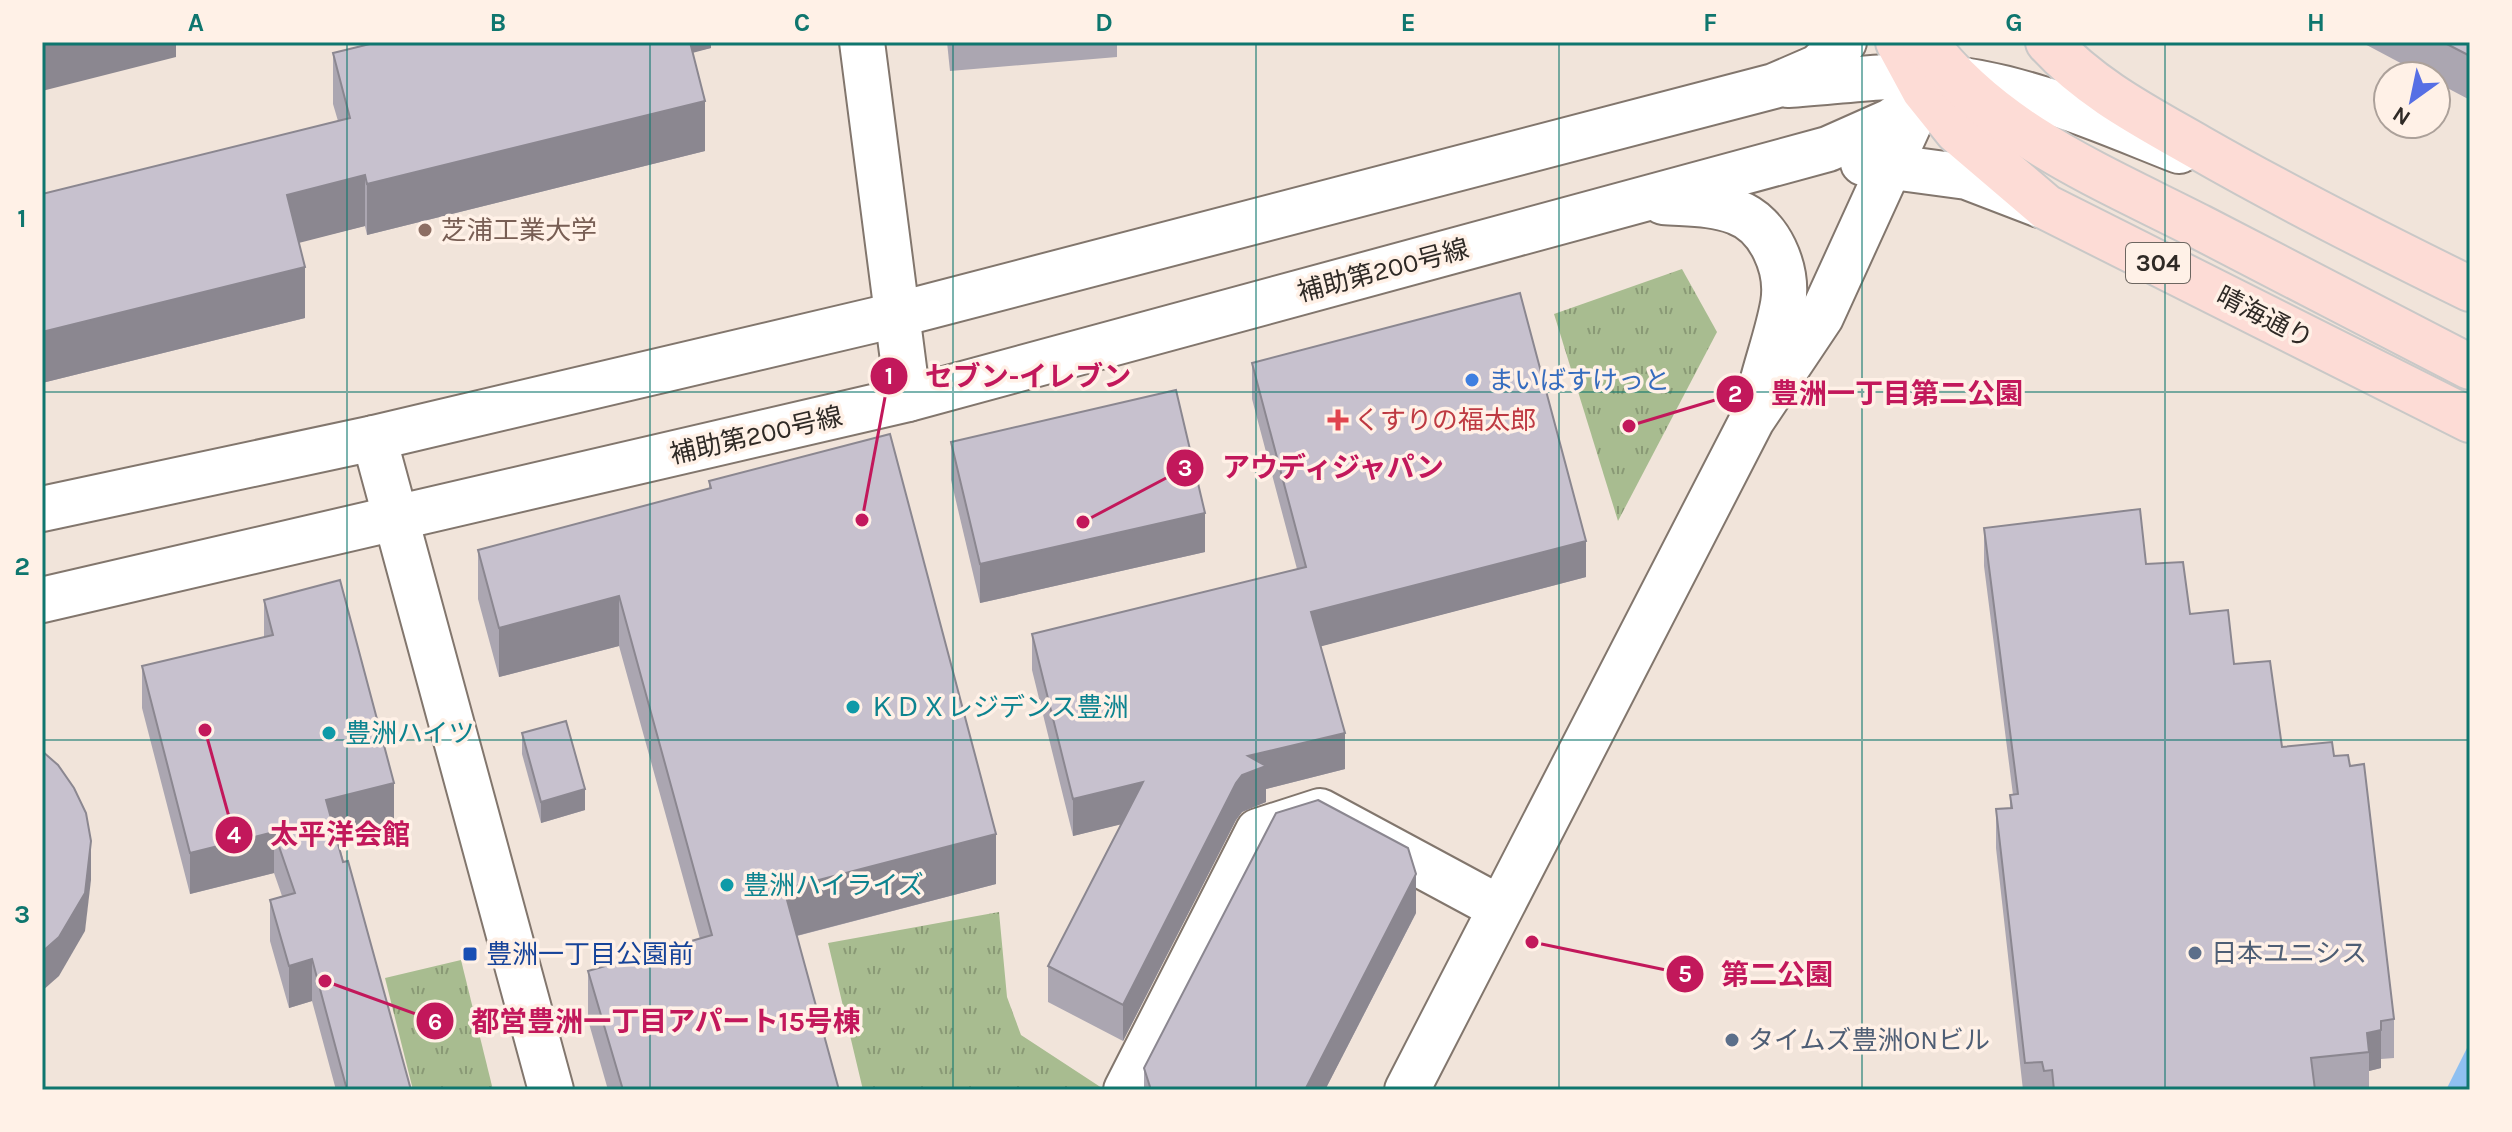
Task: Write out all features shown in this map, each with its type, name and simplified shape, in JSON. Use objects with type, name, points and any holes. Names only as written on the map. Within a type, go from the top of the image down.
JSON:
[{"type":"main road","points":[[2048,42],[2069,65],[2108,96],[2256,181],[2470,289]]},
{"type":"main road","name":"晴海通り","points":[[1929,68],[1957,131],[2046,207],[2470,420]]},
{"type":"main road","name":"晴海通り","points":[[1929,68],[2003,121],[2070,160],[2470,367]]},
{"type":"street","points":[[862,42],[908,399]]},
{"type":"street","points":[[1774,86],[1818,67],[1844,42]]},
{"type":"street","points":[[1407,1090],[1752,420],[1821,317],[1893,165],[1929,68]]},
{"type":"street","points":[[42,509],[374,438],[896,315],[1774,86],[1929,68],[2044,99],[2256,181]]},
{"type":"street","name":"補助第200号線","points":[[42,600],[908,399],[1789,157],[1828,149],[1867,132],[1929,68]]},
{"type":"street","points":[[1789,157],[1893,165],[1967,177],[2046,207]]},
{"type":"street","points":[[1635,201],[1704,204],[1739,213],[1767,235],[1780,258],[1784,300],[1752,420]]},
{"type":"street","points":[[374,438],[551,1090]]},
{"type":"street","points":[[1126,1090],[1258,831],[1320,811],[1500,908]]},
{"type":"green space","points":[[1682,269],[1717,332],[1618,521],[1554,314]]},
{"type":"green space","points":[[999,912],[1007,997],[1021,1035],[1105,1090],[863,1090],[828,943]]},
{"type":"green space","points":[[461,960],[493,1090],[413,1090],[385,978]]},
{"type":"water","points":[[2470,1042],[2470,1090],[2446,1090]]},
{"type":"building","points":[[378,42],[690,42],[705,101],[367,184],[365,175],[287,195],[305,267],[42,332],[42,194],[350,118],[333,53]]},
{"type":"building","points":[[2443,42],[2470,42],[2470,56]]},
{"type":"building","points":[[1520,293],[1586,541],[1311,612],[1345,733],[1248,756],[1266,766],[1242,775],[1236,783],[1123,1005],[1048,966],[1143,782],[1073,799],[1032,634],[1306,567],[1252,363]]},
{"type":"building","points":[[1176,390],[1205,513],[980,564],[951,442]]},
{"type":"building","points":[[890,434],[996,834],[784,889],[839,1090],[623,1090],[588,971],[712,935],[619,596],[499,628],[478,550],[711,488],[709,481]]},
{"type":"building","points":[[2140,509],[2146,564],[2183,562],[2190,614],[2228,610],[2234,664],[2270,661],[2282,747],[2332,742],[2334,756],[2348,755],[2350,766],[2364,764],[2394,1019],[2381,1021],[2381,1030],[2367,1033],[2369,1052],[2311,1058],[2315,1090],[2054,1090],[2052,1070],[2044,1071],[2042,1062],[2025,1063],[1996,809],[2012,808],[2010,795],[2018,794],[1984,528]]},
{"type":"building","points":[[340,580],[394,783],[326,800],[343,862],[348,861],[411,1090],[347,1090],[312,959],[289,966],[270,900],[295,893],[274,832],[190,853],[142,666],[273,635],[264,600]]},
{"type":"building","points":[[566,721],[585,789],[541,802],[522,733]]},
{"type":"building","points":[[42,751],[58,765],[74,788],[86,813],[91,841],[85,893],[59,937],[42,952]]},
{"type":"building","points":[[1318,800],[1408,848],[1416,874],[1305,1090],[1151,1090],[1144,1068],[1276,813]]},
{"type":"place","name":"芝浦工業大学","points":[[425,230]]},
{"type":"place","name":"まいばすけっと","points":[[1472,380]]},
{"type":"place","name":"くすりの福太郎","points":[[1338,420]]},
{"type":"place","name":"豊洲一丁目第二公園","points":[[1629,426]]},
{"type":"place","name":"セブン-イレブン","points":[[862,520]]},
{"type":"place","name":"アウディジャパン","points":[[1083,522]]},
{"type":"place","name":"ＫＤＸレジデンス豊洲","points":[[853,707]]},
{"type":"place","name":"太平洋会館","points":[[205,730]]},
{"type":"place","name":"豊洲ハイツ","points":[[329,733]]},
{"type":"place","name":"豊洲ハイライズ","points":[[727,885]]},
{"type":"place","name":"第二公園","points":[[1532,942]]},
{"type":"place","name":"日本ユニシス","points":[[2195,953]]},
{"type":"place","name":"豊洲一丁目公園前","points":[[470,954]]},
{"type":"place","name":"都営豊洲一丁目アパート15号棟","points":[[325,981]]},
{"type":"place","name":"タイムズ豊洲ONビル","points":[[1732,1040]]}]
